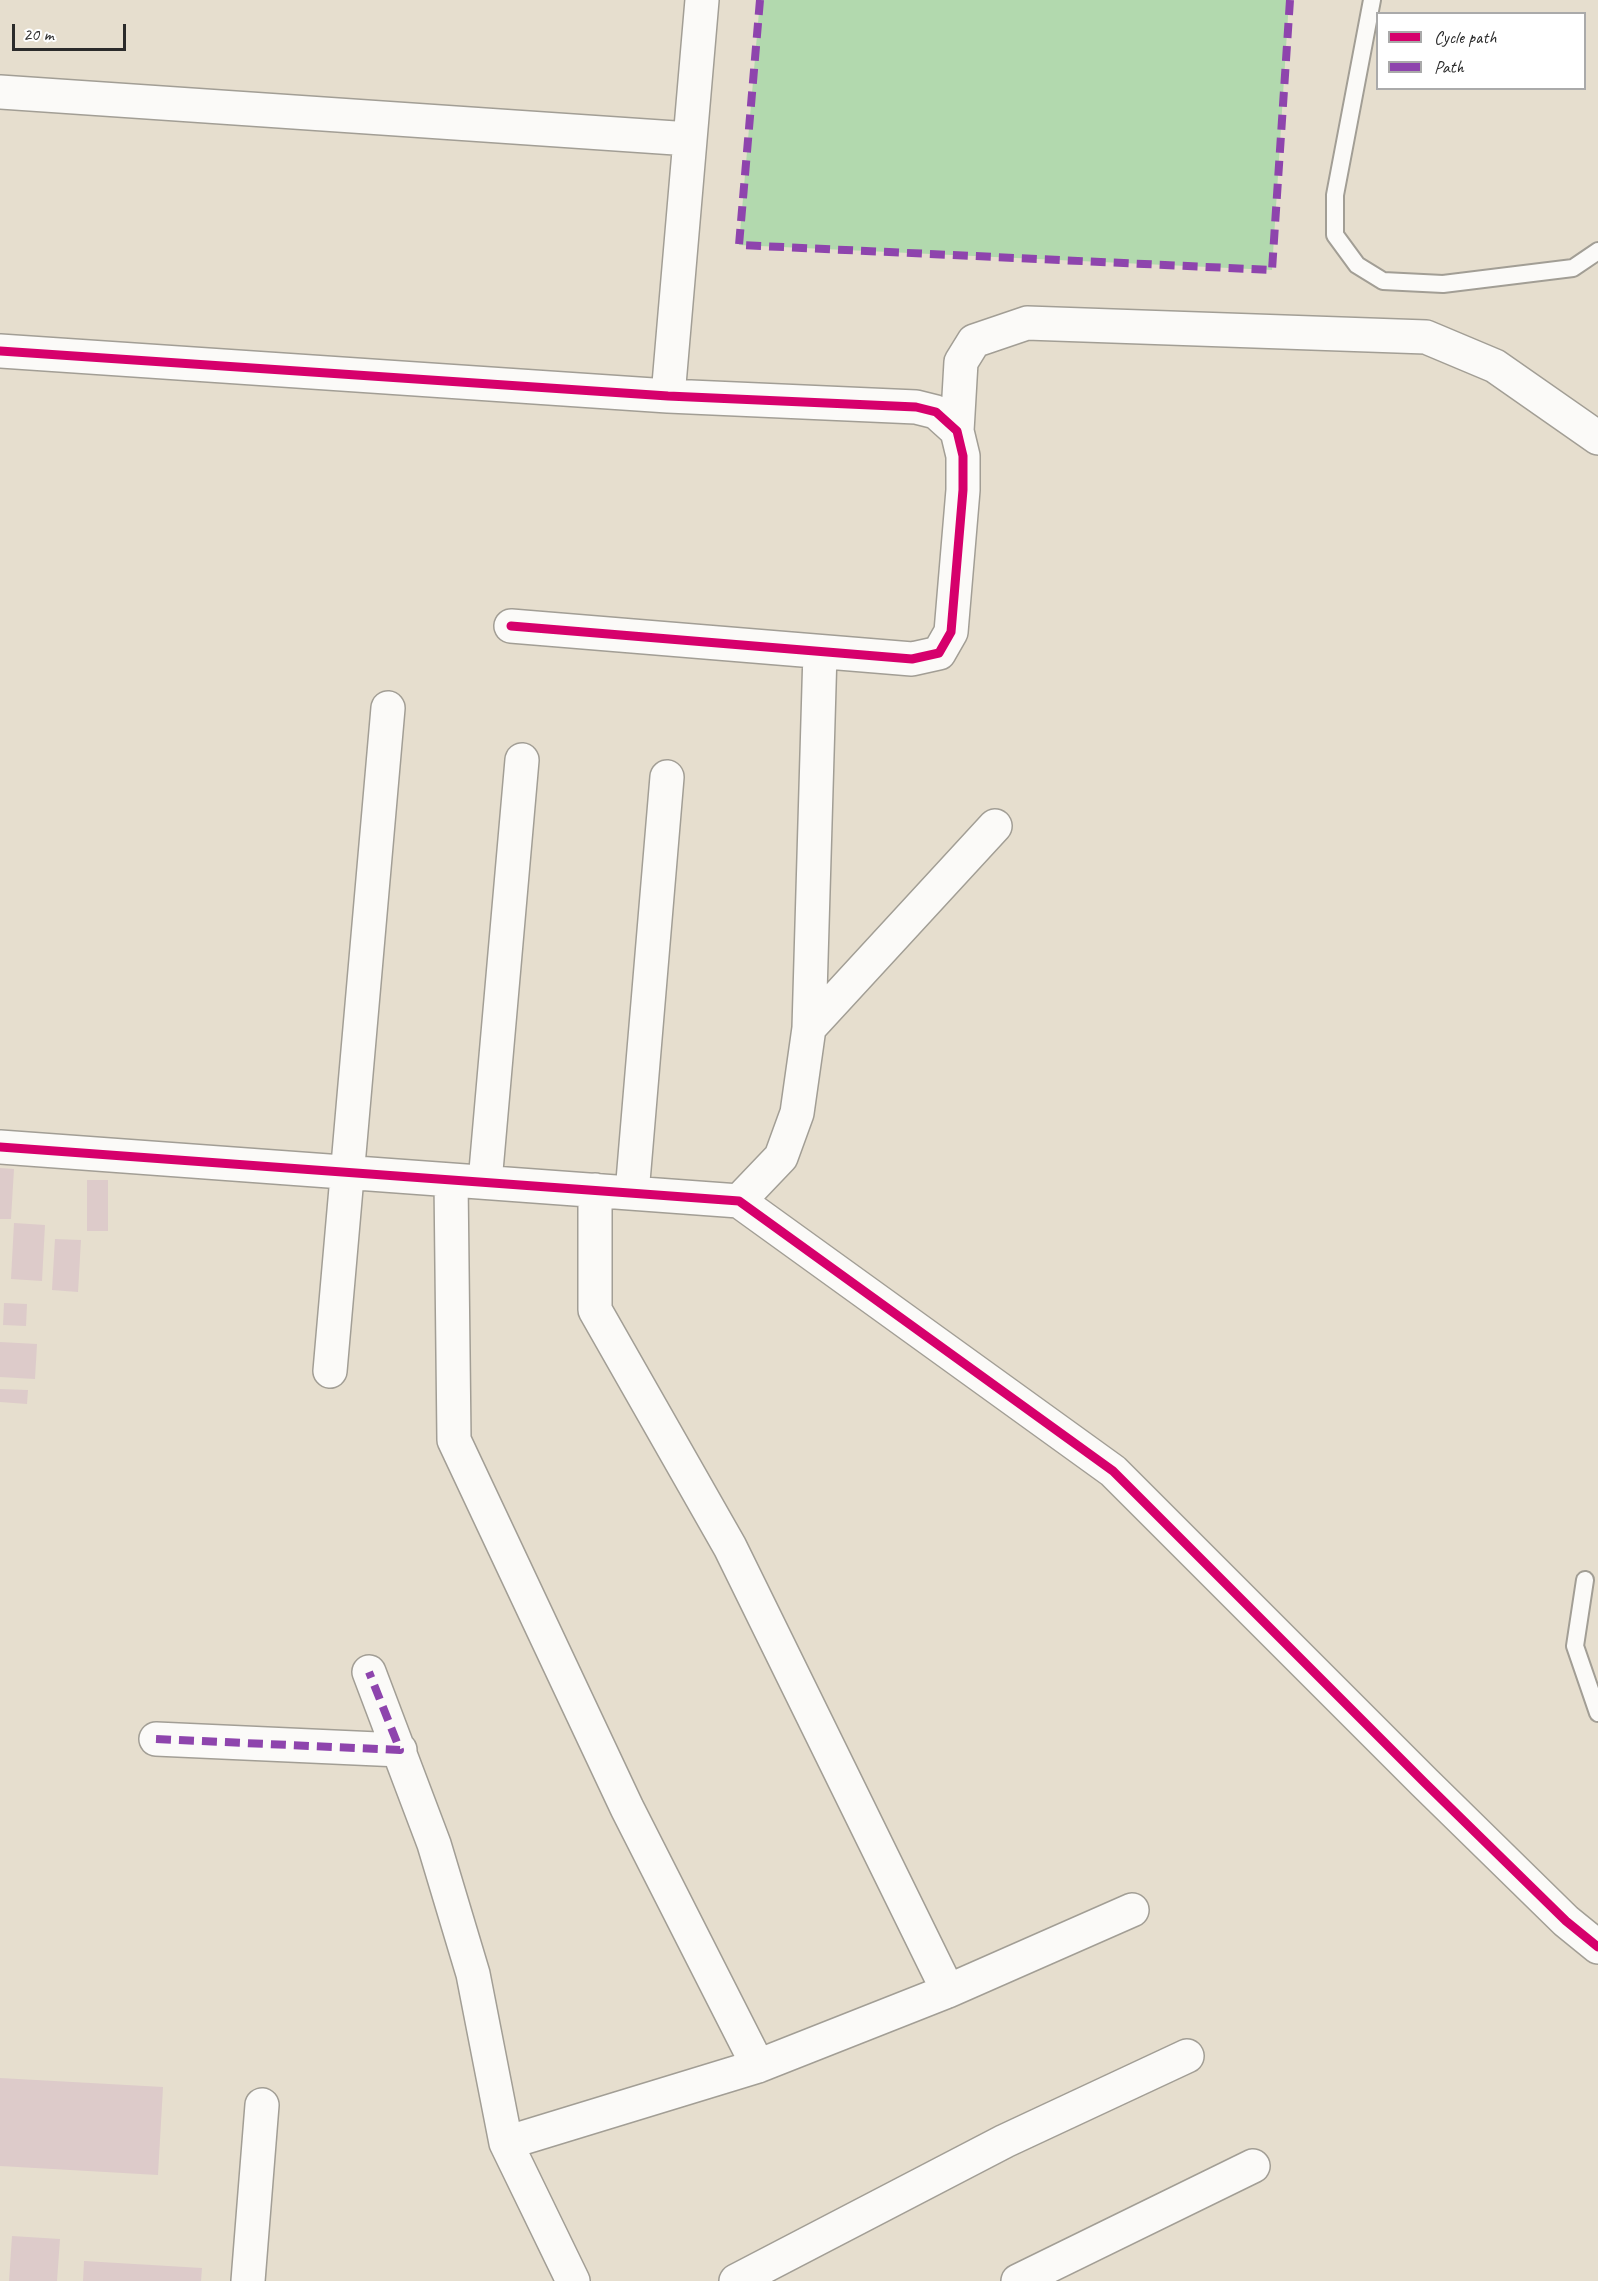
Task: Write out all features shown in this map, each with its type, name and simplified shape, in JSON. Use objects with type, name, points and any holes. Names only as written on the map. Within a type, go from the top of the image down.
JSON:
[{"type":"street","points":[[668,396],[702,0]]},
{"type":"street","points":[[0,92],[690,139]]},
{"type":"street","points":[[511,626],[912,659],[939,653],[951,632],[962,502],[963,456],[957,431],[962,362],[974,341],[1027,323],[1426,337],[1496,366],[1598,438]]},
{"type":"street","points":[[0,351],[668,396],[916,407],[936,412],[957,431]]},
{"type":"street","points":[[739,1201],[781,1157],[797,1113],[809,1029],[820,652]]},
{"type":"street","points":[[330,1371],[388,708]]},
{"type":"street","points":[[485,1182],[522,760]]},
{"type":"street","points":[[632,1193],[667,777]]},
{"type":"street","points":[[809,1029],[995,826]]},
{"type":"street","points":[[0,1148],[739,1201],[1113,1471],[1424,1782],[1566,1921],[1598,1947]]},
{"type":"street","points":[[451,1180],[454,1440],[627,1808],[758,2066]]},
{"type":"street","points":[[595,1191],[595,1310],[730,1547],[948,1991]]},
{"type":"street","points":[[369,1672],[434,1844],[473,1974],[506,2142],[573,2281]]},
{"type":"street","points":[[156,1739],[400,1750]]},
{"type":"street","points":[[506,2142],[758,2066],[948,1991],[1132,1910]]},
{"type":"street","points":[[736,2281],[1005,2141],[1187,2056]]},
{"type":"street","points":[[248,2281],[262,2105]]},
{"type":"street","points":[[1018,2281],[1253,2166]]},
{"type":"lane","points":[[1372,0],[1335,195],[1335,236],[1357,266],[1383,281],[1443,284],[1573,268],[1598,251]]},
{"type":"lane","points":[[1585,1580],[1575,1646],[1598,1713]]},
{"type":"green space","points":[[760,0],[1289,0],[1272,270],[739,245]]},
{"type":"building","points":[[0,1168],[14,1169],[11,1219],[0,1219]]},
{"type":"building","points":[[87,1180],[108,1180],[108,1231],[87,1231]]},
{"type":"building","points":[[14,1223],[45,1225],[42,1281],[11,1279]]},
{"type":"building","points":[[55,1239],[81,1240],[78,1292],[52,1290]]},
{"type":"building","points":[[4,1303],[27,1304],[26,1326],[3,1325]]},
{"type":"building","points":[[0,1342],[37,1344],[35,1379],[0,1377]]},
{"type":"building","points":[[0,1389],[28,1390],[27,1404],[0,1402]]},
{"type":"building","points":[[0,2078],[163,2087],[158,2175],[0,2166]]},
{"type":"building","points":[[12,2236],[60,2239],[57,2281],[9,2281]]},
{"type":"building","points":[[84,2261],[202,2268],[201,2281],[83,2281]]},
{"type":"marked path","points":[[760,0],[739,245],[1272,270],[1290,0]]},
{"type":"marked path","points":[[156,1739],[400,1750],[369,1672]]},
{"type":"cycle path","points":[[0,351],[668,396],[916,407],[936,412],[957,431],[963,456],[963,490],[951,632],[939,653],[912,659],[511,626]]},
{"type":"cycle path","points":[[0,1147],[739,1201],[1113,1471],[1424,1782],[1566,1921],[1598,1947]]}]
